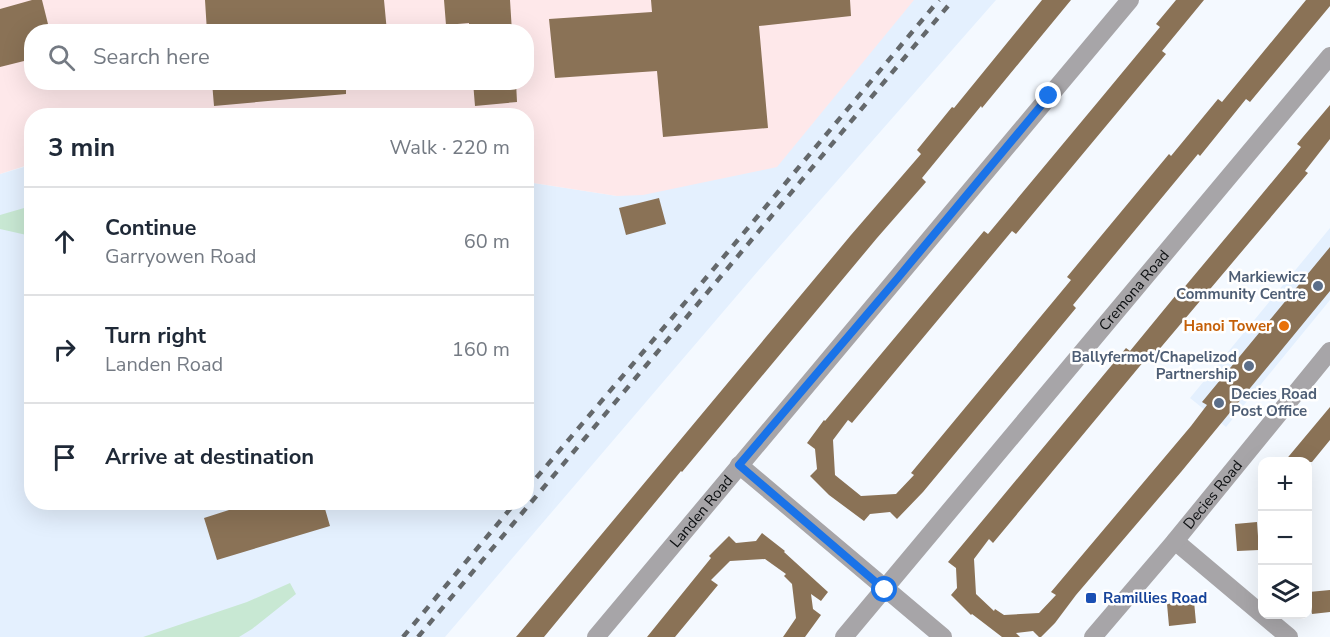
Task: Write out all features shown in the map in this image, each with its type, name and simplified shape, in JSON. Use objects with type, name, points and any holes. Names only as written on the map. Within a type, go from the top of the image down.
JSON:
[{"type":"street","name":"Landen Road","points":[[596,637],[1130,0]]},
{"type":"street","name":"Cremona Road","points":[[844,637],[1330,56]]},
{"type":"street","name":"Decies Road","points":[[1093,637],[1175,541],[1330,351]]},
{"type":"street","points":[[739,465],[943,637]]},
{"type":"street","points":[[1175,541],[1289,637]]},
{"type":"shaded area","points":[[0,0],[914,0],[777,167],[643,195],[617,196],[534,183],[534,108],[24,108],[24,166],[0,174]]},
{"type":"shaded area","points":[[913,0],[996,0],[758,271],[445,637],[0,637],[0,174],[24,167],[24,510],[534,510],[534,183],[617,196]]},
{"type":"shaded area","points":[[1330,228],[1330,300],[1226,427],[1190,398]]},
{"type":"green space","points":[[24,208],[24,234],[0,229],[0,215]]},
{"type":"green space","points":[[290,583],[296,594],[239,637],[143,637],[247,602]]},
{"type":"building","points":[[32,0],[42,0],[48,24],[24,24],[24,61],[0,67],[0,9]]},
{"type":"building","points":[[205,0],[384,0],[386,24],[206,24]]},
{"type":"building","points":[[444,0],[510,0],[512,24],[446,24]]},
{"type":"building","points":[[651,0],[850,0],[851,16],[759,26],[768,128],[663,137],[657,71],[555,78],[549,19],[652,12]]},
{"type":"building","points":[[1042,0],[1071,0],[922,178],[926,182],[681,471],[544,637],[516,637],[921,154],[917,150]]},
{"type":"building","points":[[1176,0],[1204,0],[1162,51],[1166,54],[1016,234],[1012,231],[852,423],[848,420],[833,440],[835,475],[861,496],[896,494],[914,475],[911,473],[1071,280],[1067,277],[1169,154],[1171,156],[1218,99],[1222,102],[1306,0],[1330,0],[1330,6],[1250,102],[1246,99],[1200,156],[1198,154],[1073,305],[1076,308],[923,492],[897,519],[890,512],[870,514],[864,521],[829,495],[810,476],[817,469],[815,449],[807,443],[984,231],[988,234],[1160,27],[1156,24]]},
{"type":"building","points":[[213,90],[346,90],[346,94],[214,106]]},
{"type":"building","points":[[474,90],[516,90],[517,102],[475,106]]},
{"type":"building","points":[[1330,105],[1330,139],[1305,171],[1308,173],[1157,352],[1154,349],[993,543],[989,539],[974,559],[976,594],[994,611],[995,609],[1004,615],[1039,613],[1056,595],[1051,592],[1191,426],[1207,405],[1202,402],[1330,247],[1330,291],[1055,623],[1041,637],[1033,631],[1016,633],[1020,637],[1002,637],[971,615],[951,595],[957,588],[956,568],[948,562],[1126,348],[1130,351],[1177,296],[1301,147],[1297,144]]},
{"type":"building","points":[[659,198],[666,224],[626,235],[619,208]]},
{"type":"building","points":[[1330,407],[1330,440],[1312,462],[1312,457],[1288,457]]},
{"type":"building","points":[[229,510],[325,510],[330,526],[217,560],[204,518]]},
{"type":"building","points":[[1257,522],[1258,550],[1237,551],[1235,524]]},
{"type":"building","points":[[762,533],[785,551],[828,592],[821,601],[811,594],[813,609],[821,615],[805,637],[783,637],[796,618],[792,584],[784,576],[786,574],[765,559],[730,561],[711,580],[718,585],[675,637],[647,637],[711,558],[709,556],[729,536],[736,543],[756,541]]},
{"type":"building","points":[[1330,590],[1330,612],[1312,614],[1312,592]]},
{"type":"building","points":[[1194,601],[1196,623],[1169,626],[1167,604]]},
{"type":"railway","points":[[534,481],[939,0]]},
{"type":"railway","points":[[534,499],[953,0]]},
{"type":"railway","points":[[403,637],[509,510]]},
{"type":"railway","points":[[418,637],[525,510]]},
{"type":"place","name":"Markiewicz Community Centre","points":[[1318,286]]},
{"type":"place","name":"Hanoi Tower","points":[[1284,326]]},
{"type":"place","name":"Ballyfermot/Chapelizod Partnership","points":[[1249,366]]},
{"type":"place","name":"Decies Road Post Office","points":[[1219,403]]},
{"type":"place","name":"Ramillies Road","points":[[1091,598]]},
{"type":"route","points":[[885,590],[739,465],[1049,96]]}]
